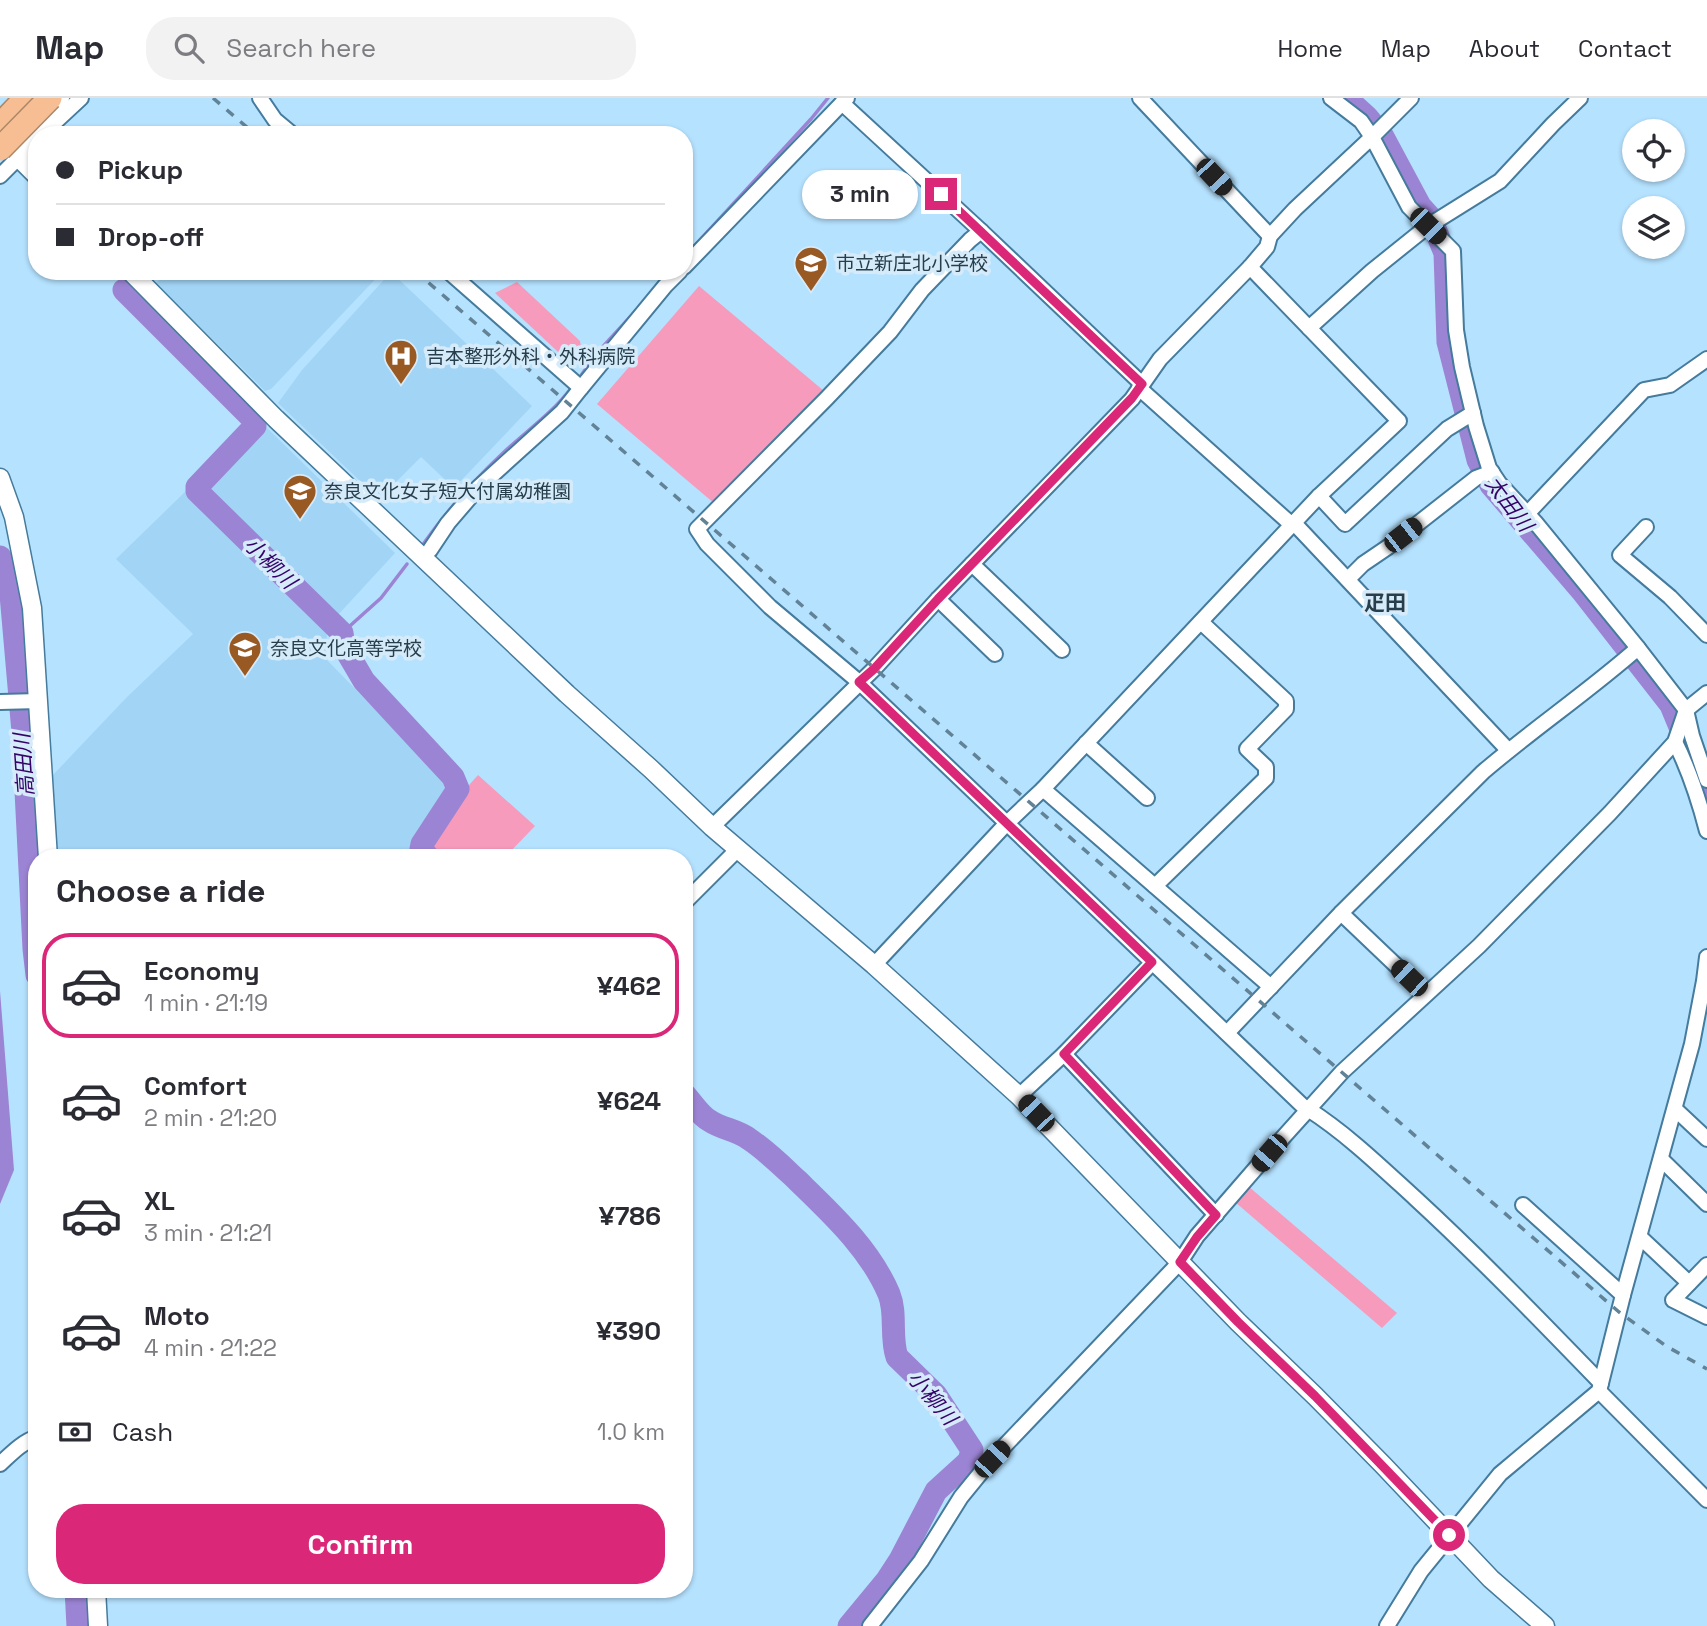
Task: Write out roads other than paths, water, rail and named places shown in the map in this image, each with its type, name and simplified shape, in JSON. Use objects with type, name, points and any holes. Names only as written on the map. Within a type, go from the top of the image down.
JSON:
[{"type":"highway","points":[[0,125],[26,98]]},
{"type":"highway","points":[[29,126],[50,98]]},
{"type":"highway","points":[[9,153],[28,128]]},
{"type":"street","points":[[40,126],[52,115],[62,98]]},
{"type":"street","points":[[51,126],[81,98]]},
{"type":"street","points":[[260,98],[282,126]]},
{"type":"street","points":[[1140,98],[1270,236]]},
{"type":"street","points":[[1331,98],[1361,121],[1409,207],[1453,251],[1456,330],[1462,367],[1492,472],[1686,710],[1707,780]]},
{"type":"street","points":[[712,827],[874,669],[1132,398],[1160,359],[1250,267],[1267,247],[1270,236],[1295,209],[1411,98]]},
{"type":"street","points":[[1309,328],[1372,271],[1428,226],[1500,181],[1580,98]]},
{"type":"street","points":[[693,258],[845,99],[1141,386],[1293,524],[1508,750]]},
{"type":"street","points":[[0,176],[9,153],[28,136]]},
{"type":"street","points":[[0,139],[9,153],[28,169]]},
{"type":"street","points":[[9,153],[28,144]]},
{"type":"street","points":[[981,231],[922,289],[890,332],[835,390],[697,529],[707,544],[770,607],[859,682],[1307,1110],[1325,1119],[1466,1245],[1707,1500]]},
{"type":"street","points":[[874,965],[1319,496],[1399,421],[1250,267]]},
{"type":"street","points":[[139,280],[276,419],[567,694],[712,827],[874,965],[1019,1096],[1238,1322],[1345,1426],[1491,1579],[1545,1626]]},
{"type":"street","points":[[458,280],[582,388]]},
{"type":"street","points":[[423,558],[478,488],[555,419],[671,280]]},
{"type":"street","points":[[1527,514],[1644,390],[1670,385],[1707,359]]},
{"type":"street","points":[[1319,496],[1345,524],[1447,429],[1473,413]]},
{"type":"street","points":[[1348,579],[1363,564],[1476,478],[1492,472]]},
{"type":"street","points":[[0,478],[14,517],[32,608],[34,701],[47,849]]},
{"type":"street","points":[[1646,527],[1620,555],[1670,597],[1707,635]]},
{"type":"street","points":[[972,564],[1062,650]]},
{"type":"street","points":[[938,599],[995,654]]},
{"type":"street","points":[[1155,886],[1266,778],[1266,767],[1247,749],[1286,709],[1286,701],[1201,621]]},
{"type":"street","points":[[1227,1032],[1341,913],[1483,772],[1638,648]]},
{"type":"street","points":[[870,1626],[922,1561],[961,1497],[992,1459],[1180,1262],[1197,1237],[1342,1072],[1508,918],[1610,813],[1675,742],[1686,710],[1707,693]]},
{"type":"street","points":[[1,702],[34,701]]},
{"type":"street","points":[[1675,742],[1685,762],[1707,831]]},
{"type":"street","points":[[1086,743],[1147,798]]},
{"type":"street","points":[[1043,789],[1271,987]]},
{"type":"street","points":[[693,894],[738,849]]},
{"type":"street","points":[[1341,913],[1426,994]]},
{"type":"street","points":[[1387,1626],[1421,1571],[1500,1474],[1600,1387],[1692,1044],[1707,957]]},
{"type":"street","points":[[1019,1096],[1064,1054],[1152,962]]},
{"type":"street","points":[[1064,1054],[1216,1215]]},
{"type":"street","points":[[1675,1109],[1707,1139]]},
{"type":"street","points":[[1661,1159],[1707,1204]]},
{"type":"street","points":[[1523,1205],[1623,1295]]},
{"type":"street","points":[[1640,1237],[1689,1283]]},
{"type":"street","points":[[1707,1265],[1673,1300],[1707,1317]]},
{"type":"street","points":[[0,1464],[28,1441]]},
{"type":"street","points":[[96,1598],[98,1626]]},
{"type":"waterway","points":[[693,248],[828,98]]},
{"type":"waterway","name":"太田川","points":[[1346,98],[1367,117],[1383,137],[1420,206],[1430,217],[1445,253],[1448,342],[1478,460],[1491,485],[1582,591],[1671,705],[1690,751],[1707,807]]},
{"type":"waterway","name":"小柳川","points":[[124,290],[255,421],[255,426],[197,487],[197,491],[342,633],[344,647],[364,681],[453,777],[458,789],[421,849]]},
{"type":"waterway","points":[[577,381],[598,352],[642,304]]},
{"type":"waterway","points":[[424,543],[481,475],[548,414],[572,387]]},
{"type":"waterway","name":"高田川","points":[[0,557],[10,583],[23,732],[29,849]]},
{"type":"waterway","points":[[342,633],[381,598],[407,564]]},
{"type":"waterway","name":"小柳川","points":[[693,1105],[706,1119],[744,1136],[768,1154],[824,1206],[861,1247],[889,1294],[897,1357],[936,1395],[972,1450],[969,1461],[936,1491],[900,1560],[849,1626]]},
{"type":"waterway","name":"高田川","points":[[76,1598],[78,1626]]},
{"type":"railway","points":[[213,98],[246,126]]},
{"type":"railway","points":[[425,280],[1619,1312],[1666,1346],[1707,1369]]},
{"type":"place","name":"市立新庄北小学校","points":[[811,293]]},
{"type":"place","name":"吉本整形外科・外科病院","points":[[401,386]]},
{"type":"place","name":"奈良文化女子短大付属幼稚園","points":[[300,521]]},
{"type":"place","name":"奈良文化高等学校","points":[[245,678]]},
{"type":"district","name":"疋田","points":[[1385,603]]}]
